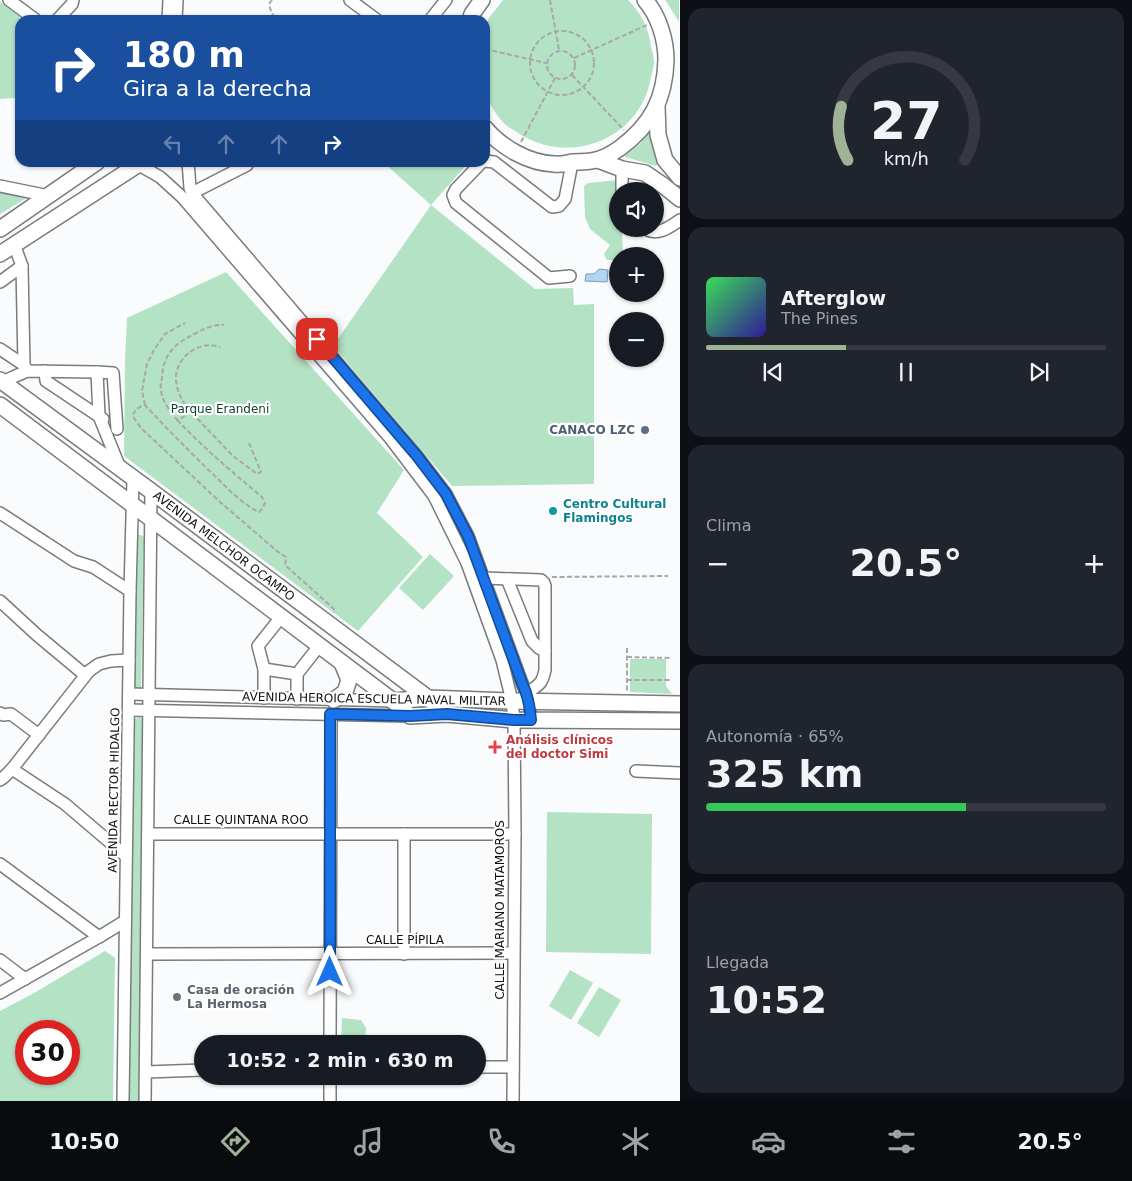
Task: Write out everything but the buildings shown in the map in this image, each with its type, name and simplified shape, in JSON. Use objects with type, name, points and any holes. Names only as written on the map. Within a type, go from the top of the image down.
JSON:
[{"type":"main road","points":[[470,15],[482,0]]},
{"type":"main road","points":[[490,133],[515,153],[534,160],[554,164],[598,160],[632,139],[646,124],[657,106],[666,78],[666,48],[658,20],[645,0]]},
{"type":"main road","points":[[657,106],[658,135],[665,160],[680,178]]},
{"type":"main road","points":[[598,160],[645,173],[680,199]]},
{"type":"main road","points":[[0,229],[90,167]]},
{"type":"main road","points":[[0,254],[133,167]]},
{"type":"main road","name":"AVENIDA MELCHOR OCAMPO","points":[[1,381],[151,491],[447,714]]},
{"type":"main road","name":"AVENIDA MELCHOR OCAMPO","points":[[0,405],[393,701],[410,716]]},
{"type":"main road","points":[[332,707],[346,692],[349,680],[342,663]]},
{"type":"main road","name":"AVENIDA HEROICA ESCUELA NAVAL MILITAR","points":[[393,701],[428,698],[512,701],[528,697],[680,704]]},
{"type":"main road","name":"AVENIDA HEROICA ESCUELA NAVAL MILITAR","points":[[410,716],[447,714],[514,720],[680,721]]},
{"type":"street","points":[[9,0],[29,15]]},
{"type":"street","points":[[62,15],[72,4],[73,0]]},
{"type":"street","points":[[168,15],[169,0]]},
{"type":"street","points":[[176,15],[177,0]]},
{"type":"street","points":[[350,0],[370,15]]},
{"type":"street","points":[[434,15],[446,0]]},
{"type":"street","points":[[490,162],[494,162],[552,207],[560,206],[565,199],[572,163]]},
{"type":"street","name":"CALLE MARIANO MATAMOROS","points":[[145,167],[160,177],[182,197],[390,438],[434,496],[467,563],[502,660],[512,701],[514,720],[513,1101]]},
{"type":"street","points":[[188,167],[192,193],[417,456],[446,494],[468,536],[484,578],[528,697],[531,720]]},
{"type":"street","points":[[192,193],[244,167]]},
{"type":"street","points":[[479,167],[456,189],[453,195],[456,203],[549,278],[570,276]]},
{"type":"street","points":[[622,168],[622,182]]},
{"type":"street","points":[[0,186],[49,196]]},
{"type":"street","points":[[664,230],[680,220]]},
{"type":"street","points":[[14,244],[22,266],[25,368]]},
{"type":"street","points":[[0,282],[22,266]]},
{"type":"street","points":[[0,349],[25,368],[45,371],[114,374],[117,430],[46,381],[45,371]]},
{"type":"street","points":[[1,381],[25,368]]},
{"type":"street","points":[[97,372],[99,416],[120,468]]},
{"type":"street","name":"AVENIDA RECTOR HIDALGO","points":[[123,1101],[133,479]]},
{"type":"street","points":[[145,1101],[151,491]]},
{"type":"street","points":[[0,513],[74,561],[93,567],[130,591]]},
{"type":"street","points":[[484,578],[541,580],[544,583],[545,670],[540,684],[528,697]]},
{"type":"street","points":[[507,579],[532,641],[545,651]]},
{"type":"street","points":[[0,601],[85,675]]},
{"type":"street","points":[[264,698],[264,669],[258,646],[280,617]]},
{"type":"street","points":[[297,699],[297,674],[319,646]]},
{"type":"street","points":[[0,780],[12,769],[85,675],[99,664],[129,660]]},
{"type":"street","points":[[264,669],[297,674]]},
{"type":"street","name":"AVENIDA HEROICA ESCUELA NAVAL MILITAR","points":[[129,694],[297,699],[332,707],[410,716]]},
{"type":"street","name":"AVENIDA HEROICA ESCUELA NAVAL MILITAR","points":[[129,710],[332,707],[393,701]]},
{"type":"street","points":[[330,1035],[332,707]]},
{"type":"street","points":[[0,713],[3,715],[11,714],[39,735]]},
{"type":"street","points":[[12,769],[65,804],[126,856]]},
{"type":"street","points":[[636,771],[680,773]]},
{"type":"street","name":"CALLE QUINTANA ROO","points":[[148,834],[515,834]]},
{"type":"street","points":[[404,834],[404,954]]},
{"type":"street","points":[[0,864],[100,937]]},
{"type":"street","points":[[0,993],[125,921]]},
{"type":"street","name":"CALLE PÍPILA","points":[[147,954],[513,953]]},
{"type":"street","points":[[0,960],[24,979]]},
{"type":"street","points":[[486,1067],[513,1067]]},
{"type":"street","points":[[146,1072],[194,1070]]},
{"type":"street","points":[[330,1085],[330,1101]]},
{"type":"path","points":[[272,0],[269,4],[273,15]]},
{"type":"path","points":[[550,0],[559,50]]},
{"type":"path","points":[[574,58],[658,20]]},
{"type":"path","points":[[566,31],[577,35],[592,50],[594,70],[590,80],[575,92],[557,95],[548,92],[536,82],[532,75],[530,59],[535,47],[544,37],[556,32],[566,31]]},
{"type":"path","points":[[490,49],[547,63]]},
{"type":"path","points":[[559,50],[568,52],[574,58],[576,67],[572,75],[564,79],[555,78],[549,72],[547,63],[551,55],[559,50]]},
{"type":"path","points":[[572,75],[632,139]]},
{"type":"path","points":[[515,153],[555,78]]},
{"type":"path","points":[[185,323],[165,334],[147,364],[142,391],[145,405],[199,461],[230,490],[259,512],[265,503],[262,497],[204,448],[178,421],[167,406],[161,390],[164,362],[172,349],[204,329],[218,324],[224,325]]},
{"type":"path","points":[[220,346],[201,346],[190,352],[179,364],[176,377],[178,390],[184,404],[190,411],[233,456],[257,474],[261,472],[249,443]]},
{"type":"path","points":[[145,405],[135,410],[133,415],[142,429],[219,501],[286,557],[285,564],[334,609],[334,628]]},
{"type":"path","points":[[178,421],[190,411]]},
{"type":"path","points":[[544,583],[551,576],[668,576]]},
{"type":"path","points":[[627,648],[628,696]]},
{"type":"path","points":[[627,657],[670,658]]},
{"type":"path","points":[[627,680],[670,680]]},
{"type":"green space","points":[[503,0],[628,0],[637,10],[646,27],[653,56],[653,68],[645,99],[633,117],[618,131],[600,141],[580,147],[559,147],[538,143],[518,133],[499,118],[490,103],[490,17]]},
{"type":"green space","points":[[679,0],[679,22],[666,1]]},
{"type":"green space","points":[[0,2],[17,15],[15,15],[15,98],[0,99]]},
{"type":"green space","points":[[648,132],[651,134],[660,162],[656,166],[625,157],[625,155],[640,144]]},
{"type":"green space","points":[[388,167],[464,167],[431,205]]},
{"type":"green space","points":[[618,180],[618,182],[609,182],[609,237],[622,237],[623,247],[609,247],[609,260],[607,260],[604,254],[610,245],[590,229],[585,217],[584,186],[588,183]]},
{"type":"green space","points":[[0,191],[28,197],[0,214]]},
{"type":"green space","points":[[431,205],[535,289],[573,288],[574,305],[594,304],[594,484],[452,486],[333,346]]},
{"type":"green space","name":"Parque Erandeni","points":[[226,272],[404,470],[377,513],[423,557],[358,631],[124,456],[127,318]]},
{"type":"green space","points":[[137,535],[144,537],[141,688],[134,690],[136,537]]},
{"type":"green space","points":[[430,554],[454,576],[423,610],[399,588]]},
{"type":"green space","points":[[630,659],[666,659],[666,686],[672,694],[630,692]]},
{"type":"green space","points":[[139,717],[144,720],[139,1101],[128,1101],[134,720]]},
{"type":"green space","points":[[547,812],[652,814],[651,954],[546,952]]},
{"type":"green space","points":[[105,951],[115,958],[113,1101],[0,1101],[0,1011]]},
{"type":"green space","points":[[570,970],[593,983],[571,1020],[549,1006]]},
{"type":"green space","points":[[599,987],[621,1000],[599,1037],[577,1023]]},
{"type":"green space","points":[[342,1018],[361,1020],[366,1028],[366,1035],[341,1035]]},
{"type":"water","points":[[599,269],[608,270],[607,282],[585,281],[586,274],[594,274]]},
{"type":"place","name":"CANACO LZC","points":[[645,430]]},
{"type":"place","name":"Centro Cultural Flamingos","points":[[553,511]]},
{"type":"place","name":"Análisis clínicos del doctor Simi","points":[[495,747]]},
{"type":"place","name":"Casa de oración La Hermosa","points":[[177,997]]},
{"type":"route","points":[[317,339],[417,456],[446,494],[468,536],[527,693],[530,702],[531,720],[447,714],[410,716],[330,714],[330,972]]}]
